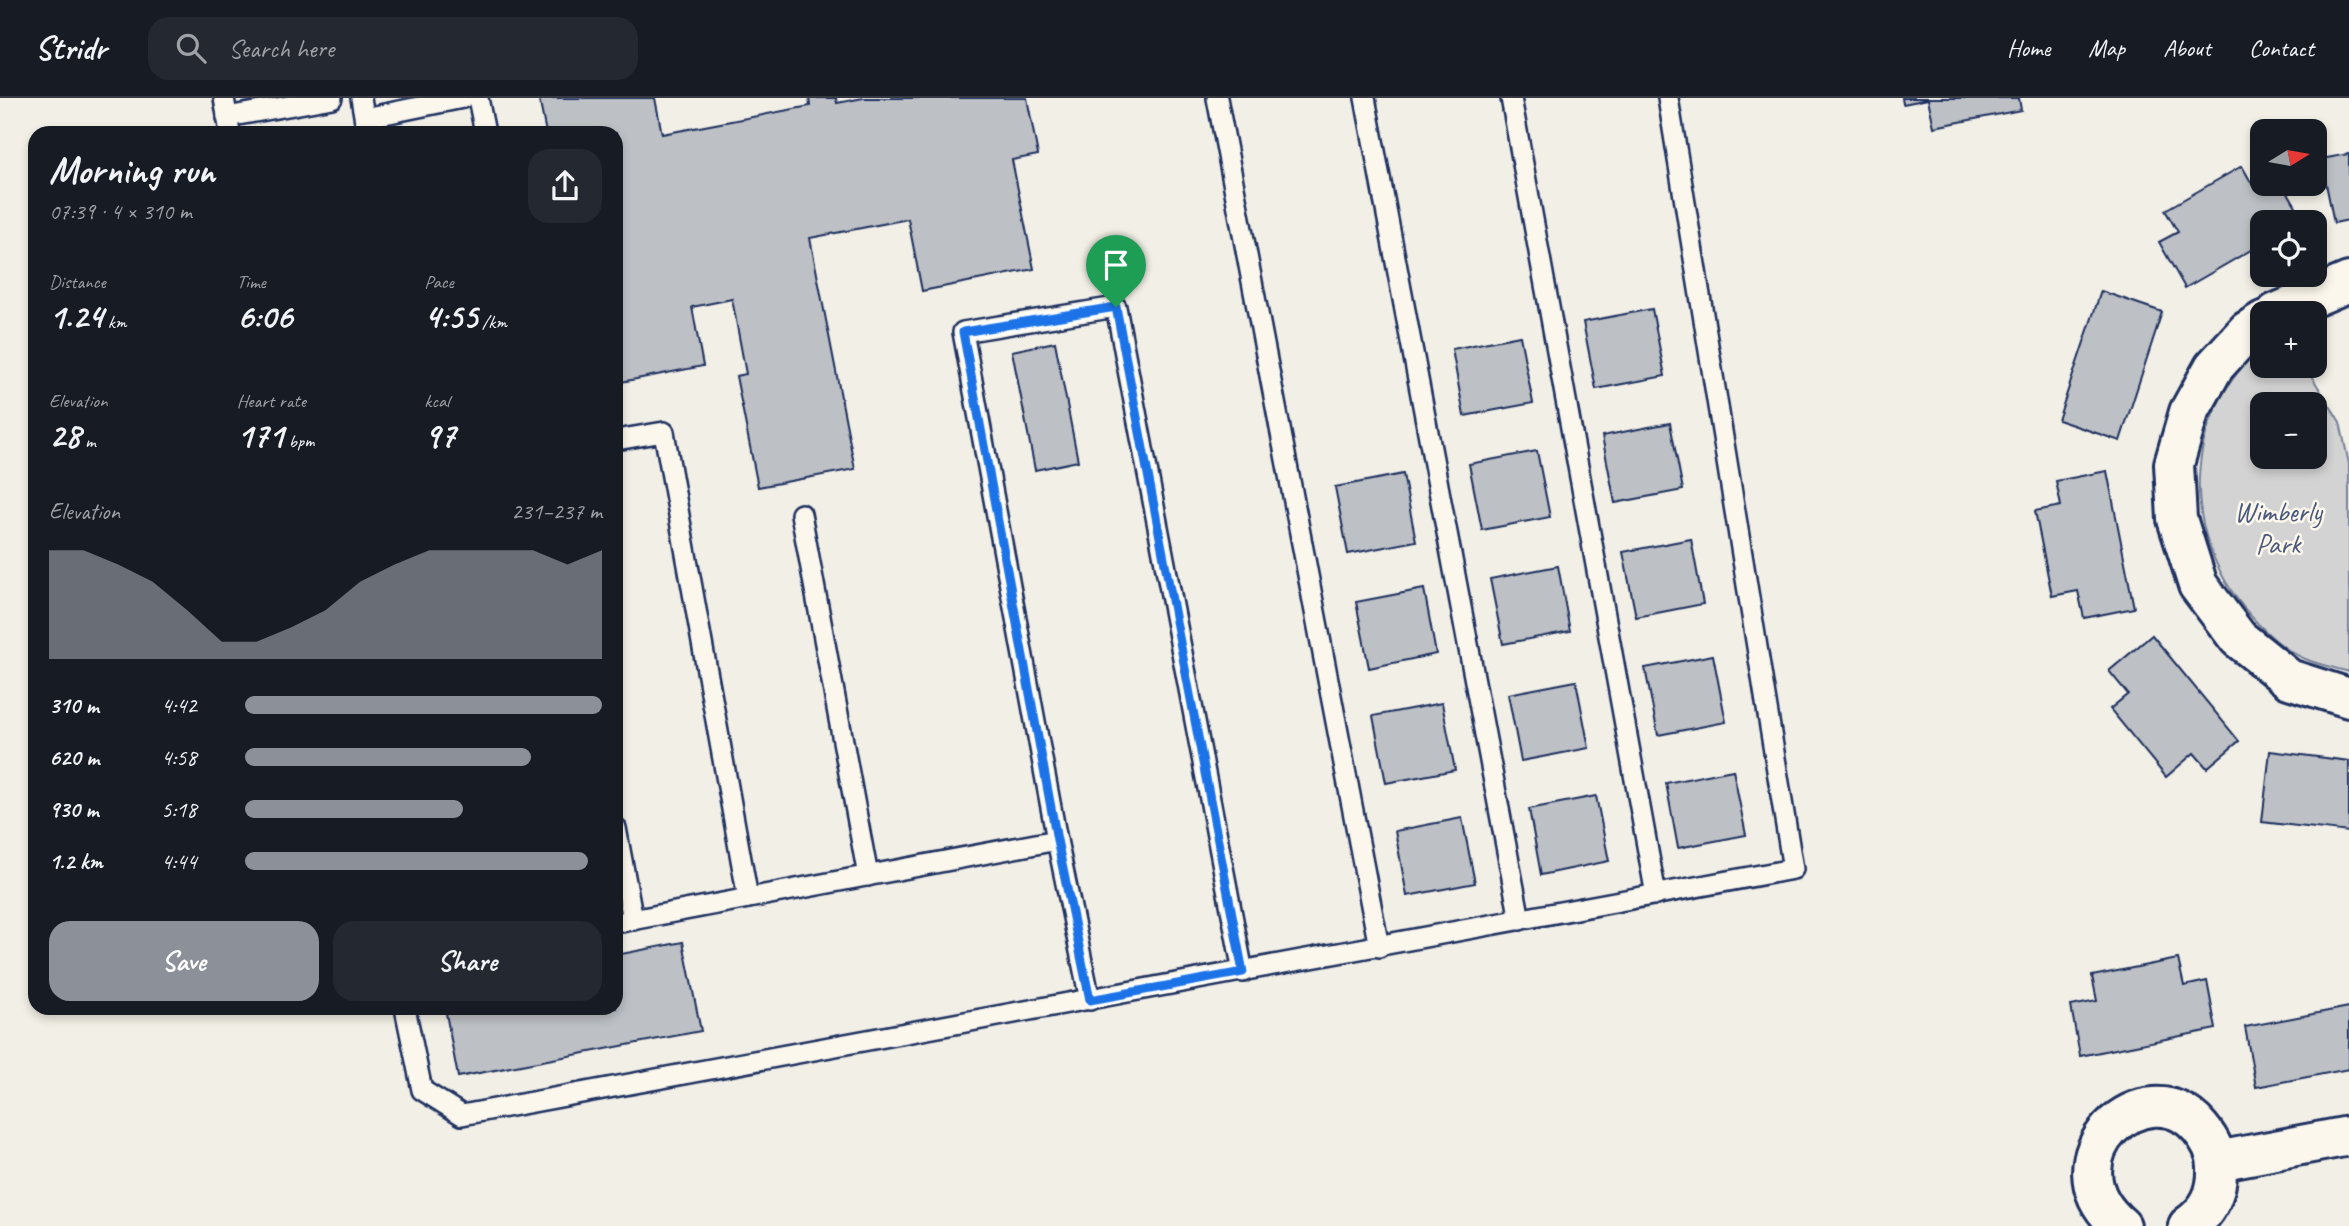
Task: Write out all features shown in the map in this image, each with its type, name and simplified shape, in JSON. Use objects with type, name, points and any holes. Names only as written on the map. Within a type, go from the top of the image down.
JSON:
[{"type":"street","points":[[2304,301],[2349,282]]},
{"type":"street","points":[[2250,329],[2214,368],[2189,412],[2174,464],[2177,519],[2198,585],[2238,638],[2289,679],[2349,698]]},
{"type":"street","points":[[2121,1226],[2106,1214],[2095,1196],[2091,1175],[2093,1155],[2102,1136],[2117,1120],[2136,1111],[2157,1108],[2178,1113],[2197,1124],[2210,1140],[2217,1161],[2218,1182],[2212,1202],[2199,1218],[2188,1226]]},
{"type":"street","points":[[2217,1161],[2349,1136]]},
{"type":"lane","points":[[227,116],[332,98]]},
{"type":"lane","points":[[361,98],[366,126],[463,98]]},
{"type":"lane","points":[[478,98],[484,126]]},
{"type":"lane","points":[[1217,98],[1379,947]]},
{"type":"lane","points":[[1364,98],[1520,920]]},
{"type":"lane","points":[[1511,98],[1656,895]]},
{"type":"lane","points":[[406,1015],[422,1090],[462,1115],[1793,869],[1668,98]]},
{"type":"lane","points":[[1090,1000],[1057,840],[963,332],[1116,307],[1243,972]]},
{"type":"lane","points":[[623,439],[664,432],[748,898]]},
{"type":"lane","points":[[801,514],[868,876]]},
{"type":"lane","points":[[624,922],[1057,840]]},
{"type":"green space","name":"Wimberly Park","points":[[2250,359],[2250,378],[2312,378],[2321,392],[2250,392],[2250,469],[2327,469],[2327,401],[2340,422],[2349,464],[2349,672],[2308,660],[2273,639],[2249,614],[2226,582],[2210,548],[2201,512],[2199,476],[2204,441],[2217,406],[2236,374]]},
{"type":"building","points":[[539,98],[655,98],[662,134],[810,106],[809,98],[836,98],[837,103],[863,98],[1027,98],[1038,155],[1012,160],[1034,269],[922,291],[908,219],[810,238],[855,469],[758,487],[736,376],[746,374],[732,299],[692,307],[703,366],[623,382],[623,126],[545,126]]},
{"type":"building","points":[[1902,98],[2019,98],[2021,110],[1934,127],[1928,99],[1903,104]]},
{"type":"building","points":[[2349,154],[2349,220],[2334,223],[2328,193],[2328,158]]},
{"type":"building","points":[[2242,166],[2250,180],[2250,196],[2290,196],[2298,210],[2250,210],[2250,250],[2185,288],[2159,242],[2178,232],[2165,210]]},
{"type":"building","points":[[2101,291],[2162,312],[2120,441],[2058,420]]},
{"type":"building","points":[[1652,309],[1665,376],[1596,389],[1583,322]]},
{"type":"building","points":[[1520,336],[1533,403],[1464,416],[1452,349]]},
{"type":"building","points":[[1055,342],[1078,461],[1035,470],[1012,351]]},
{"type":"building","points":[[1670,423],[1683,490],[1615,503],[1602,436]]},
{"type":"building","points":[[1537,451],[1550,517],[1482,530],[1469,464]]},
{"type":"building","points":[[2107,471],[2134,608],[2084,618],[2078,591],[2052,596],[2035,511],[2061,506],[2056,481]]},
{"type":"building","points":[[1403,474],[1416,541],[1348,554],[1335,487]]},
{"type":"building","points":[[1691,539],[1703,604],[1636,617],[1623,552]]},
{"type":"building","points":[[1558,566],[1570,631],[1503,644],[1490,579]]},
{"type":"building","points":[[1424,589],[1436,654],[1369,668],[1356,602]]},
{"type":"building","points":[[2152,635],[2239,741],[2207,768],[2194,753],[2166,777],[2110,709],[2128,694],[2109,671]]},
{"type":"building","points":[[1713,655],[1726,722],[1658,735],[1645,668]]},
{"type":"building","points":[[1576,681],[1589,748],[1521,761],[1508,694]]},
{"type":"building","points":[[1442,703],[1455,770],[1386,783],[1373,716]]},
{"type":"building","points":[[2270,751],[2349,761],[2349,832],[2262,822]]},
{"type":"building","points":[[1733,770],[1746,835],[1678,848],[1666,783]]},
{"type":"building","points":[[1596,796],[1609,861],[1541,875],[1529,809]]},
{"type":"building","points":[[1462,818],[1475,883],[1407,896],[1395,831]]},
{"type":"building","points":[[683,942],[701,1031],[458,1077],[446,1015],[623,1015],[623,954]]},
{"type":"building","points":[[2178,959],[2184,986],[2207,981],[2216,1029],[2080,1056],[2071,1006],[2097,1001],[2092,976]]},
{"type":"building","points":[[2349,1007],[2349,1069],[2256,1087],[2245,1027]]},
{"type":"route","points":[[1116,307],[1243,972],[1090,1000],[1057,840],[963,332],[1116,307]]}]
